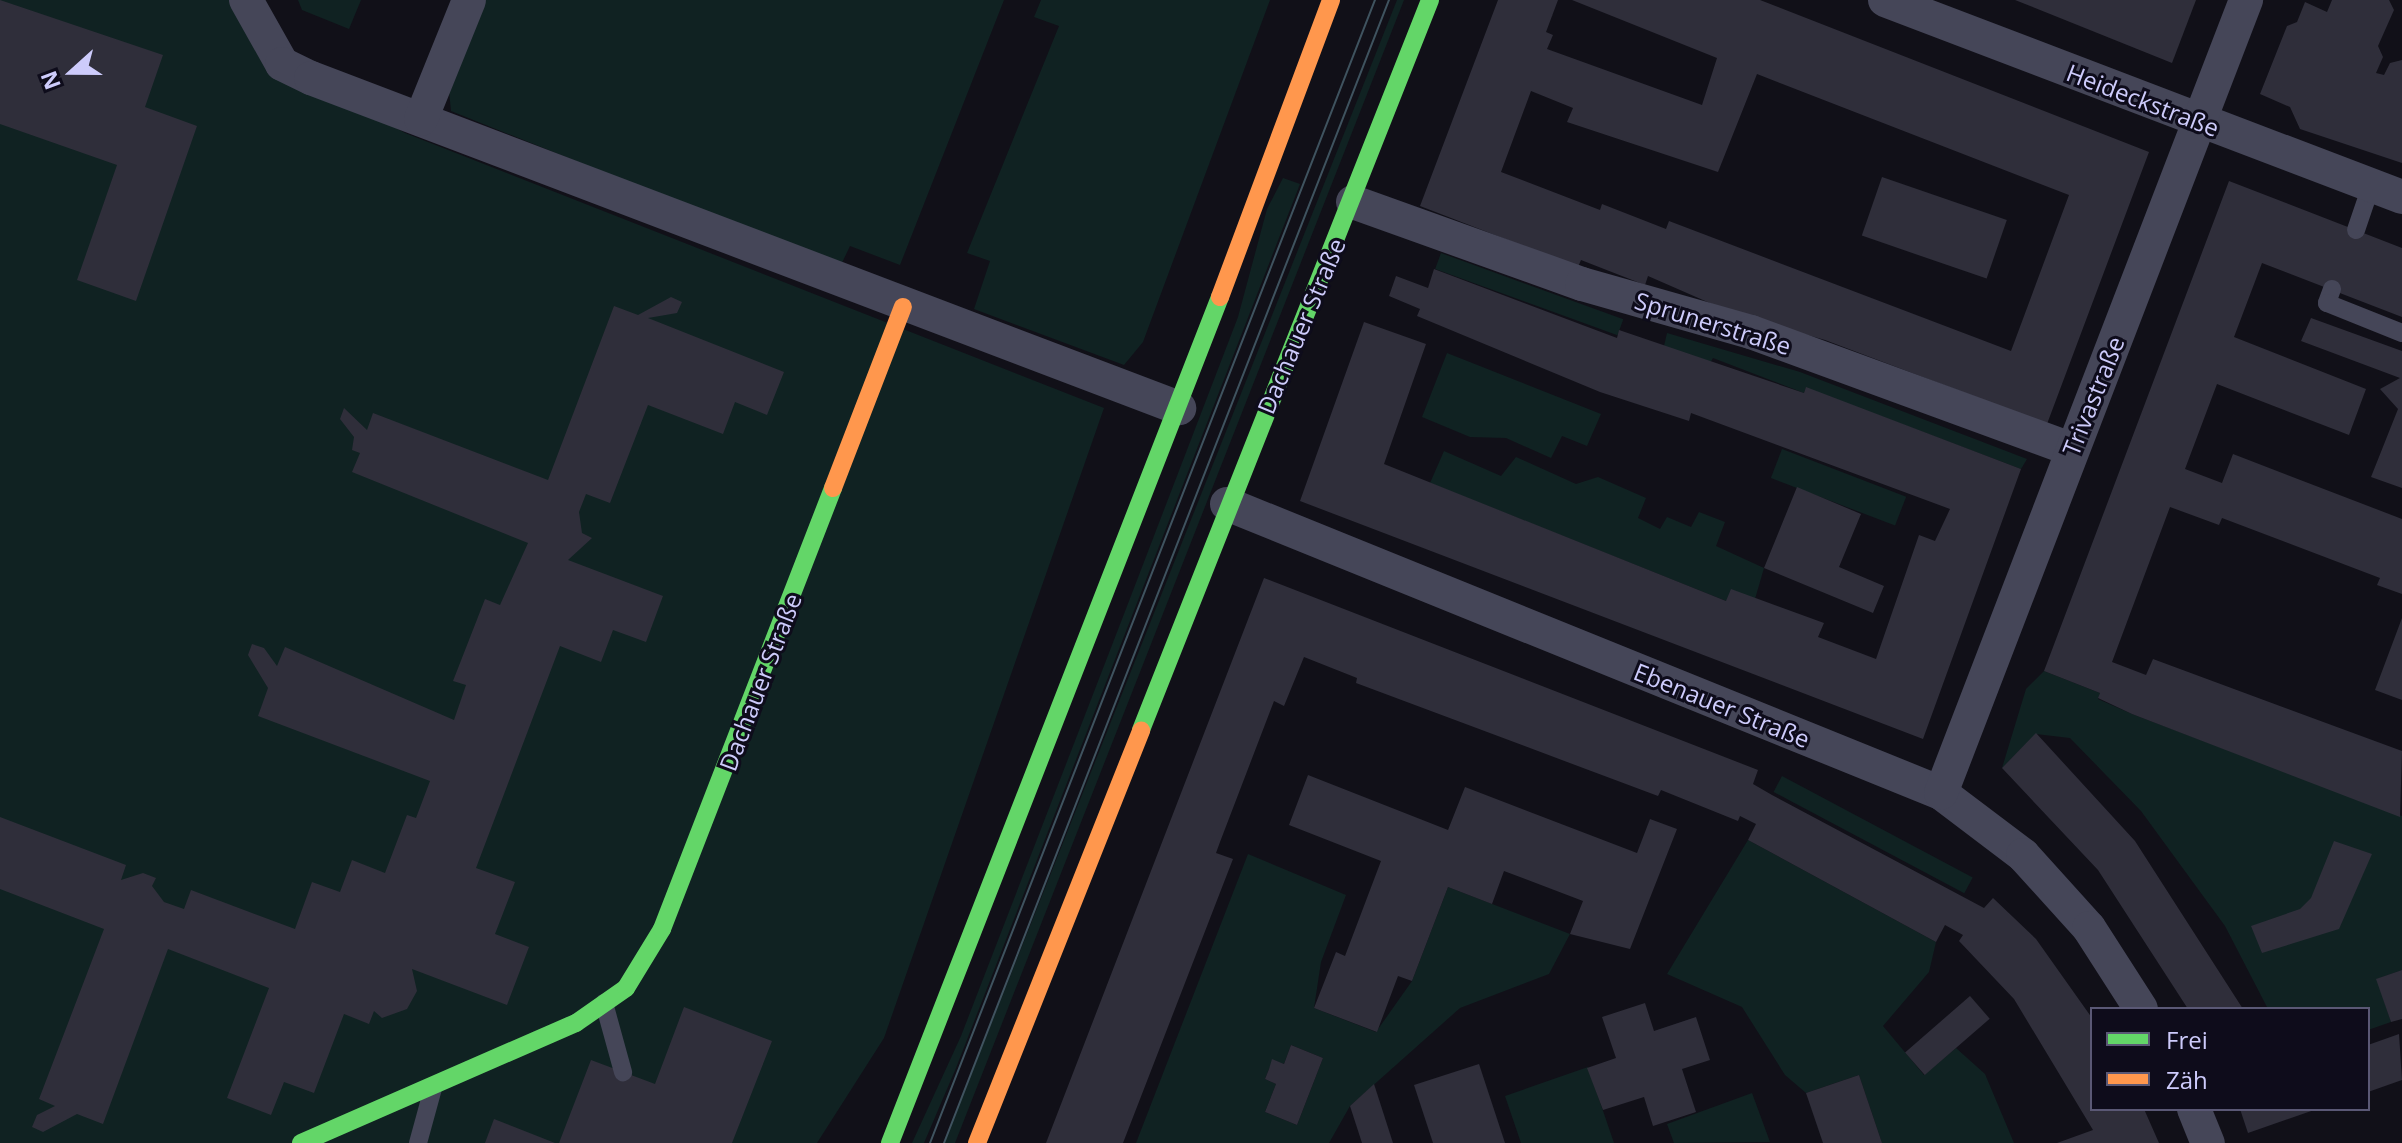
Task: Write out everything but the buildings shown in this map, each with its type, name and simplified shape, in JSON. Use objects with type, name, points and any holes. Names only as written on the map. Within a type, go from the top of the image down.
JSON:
[{"type":"main road","points":[[890,1143],[1179,408],[1331,0]]},
{"type":"main road","name":"Dachauer Straße","points":[[977,1143],[1227,504],[1353,202],[1430,0]]},
{"type":"main road","name":"Dachauer Straße","points":[[301,1143],[576,1023],[626,988],[662,929],[903,307]]},
{"type":"street","points":[[246,0],[282,64],[903,307],[1179,408]]},
{"type":"street","points":[[421,119],[469,0]]},
{"type":"street","name":"Heideckstraße","points":[[1885,0],[2387,192]]},
{"type":"street","name":"Trivastraße","points":[[1941,793],[2246,0]]},
{"type":"street","name":"Sprunerstraße","points":[[1353,202],[1582,284],[1751,332],[2071,449]]},
{"type":"street","name":"Ebenauer Straße","points":[[1227,504],[1941,793],[2023,855],[2089,928],[2140,1007]]},
{"type":"street","points":[[2195,1111],[2208,1143]]},
{"type":"lane","points":[[2356,230],[2387,192]]},
{"type":"lane","points":[[2332,289],[2327,303],[2402,333]]},
{"type":"lane","points":[[604,1003],[623,1072]]},
{"type":"lane","points":[[418,1143],[434,1085]]},
{"type":"shaded area","points":[[0,0],[251,0],[282,64],[405,133],[1104,408],[884,1038],[817,1143],[0,1143]]},
{"type":"shaded area","points":[[298,0],[361,0],[349,29],[302,10]]},
{"type":"shaded area","points":[[485,0],[1004,0],[900,265],[850,246],[840,267],[451,111],[449,91]]},
{"type":"shaded area","points":[[1041,0],[1270,0],[1143,342],[1124,365],[974,309],[990,261],[967,253],[1059,26],[1034,17]]},
{"type":"shaded area","points":[[1397,0],[1404,0],[955,1143],[944,1143]]},
{"type":"shaded area","points":[[1283,178],[1300,184],[956,1068],[924,1143],[912,1143],[961,1036],[1124,614],[1238,317],[1267,209]]},
{"type":"shaded area","points":[[1441,253],[1623,319],[1617,335],[1435,269]]},
{"type":"shaded area","points":[[1667,333],[1800,372],[2027,459],[2021,469],[1806,388],[1804,393],[1713,358],[1710,363],[1664,346]]},
{"type":"shaded area","points":[[1447,353],[1601,414],[1587,446],[1562,436],[1551,458],[1506,438],[1470,437],[1422,417]]},
{"type":"shaded area","points":[[1782,449],[1906,497],[1895,526],[1771,478]]},
{"type":"shaded area","points":[[1444,451],[1501,476],[1516,457],[1576,484],[1598,477],[1646,498],[1638,518],[1660,529],[1667,517],[1691,527],[1699,512],[1725,522],[1716,546],[1764,568],[1755,599],[1726,601],[1430,483]]},
{"type":"shaded area","points":[[2044,671],[2100,693],[2098,699],[2132,714],[2402,816],[2402,970],[2377,979],[2391,1022],[2370,1029],[2370,1007],[2267,1007],[2225,926],[2141,811],[2070,738],[2036,734],[2002,768],[2026,689]]},
{"type":"shaded area","points":[[1782,776],[1973,877],[1964,893],[1774,792]]},
{"type":"shaded area","points":[[1748,840],[1936,942],[1929,972],[1883,1026],[1924,1075],[1956,1048],[1985,1074],[2014,1143],[1882,1143],[1859,1075],[1806,1093],[1785,1075],[1742,1007],[1667,974]]},
{"type":"shaded area","points":[[1248,854],[1346,895],[1321,962],[1314,1008],[1376,1032],[1412,981],[1448,887],[1570,934],[1549,974],[1460,1008],[1350,1106],[1329,1143],[1136,1143]],"holes":[[[1291,1045],[1323,1058],[1297,1125],[1265,1112],[1276,1084],[1265,1079],[1273,1060],[1284,1064]]]},
{"type":"shaded area","points":[[1588,1067],[1614,1143],[1521,1143],[1505,1096]]},
{"type":"shaded area","points":[[1752,1093],[1770,1142],[1674,1143],[1667,1124]]},
{"type":"tram line","points":[[930,1143],[1375,0]]},
{"type":"tram line","points":[[944,1143],[1389,0]]},
{"type":"traffic: fast","points":[[1141,730],[1430,0]]},
{"type":"traffic: fast","points":[[890,1143],[1220,297]]},
{"type":"traffic: fast","points":[[301,1143],[576,1023],[626,988],[662,929],[833,488]]},
{"type":"traffic: slow","points":[[1220,297],[1331,0]]},
{"type":"traffic: slow","points":[[833,488],[903,307]]},
{"type":"traffic: slow","points":[[977,1143],[1141,730]]}]
